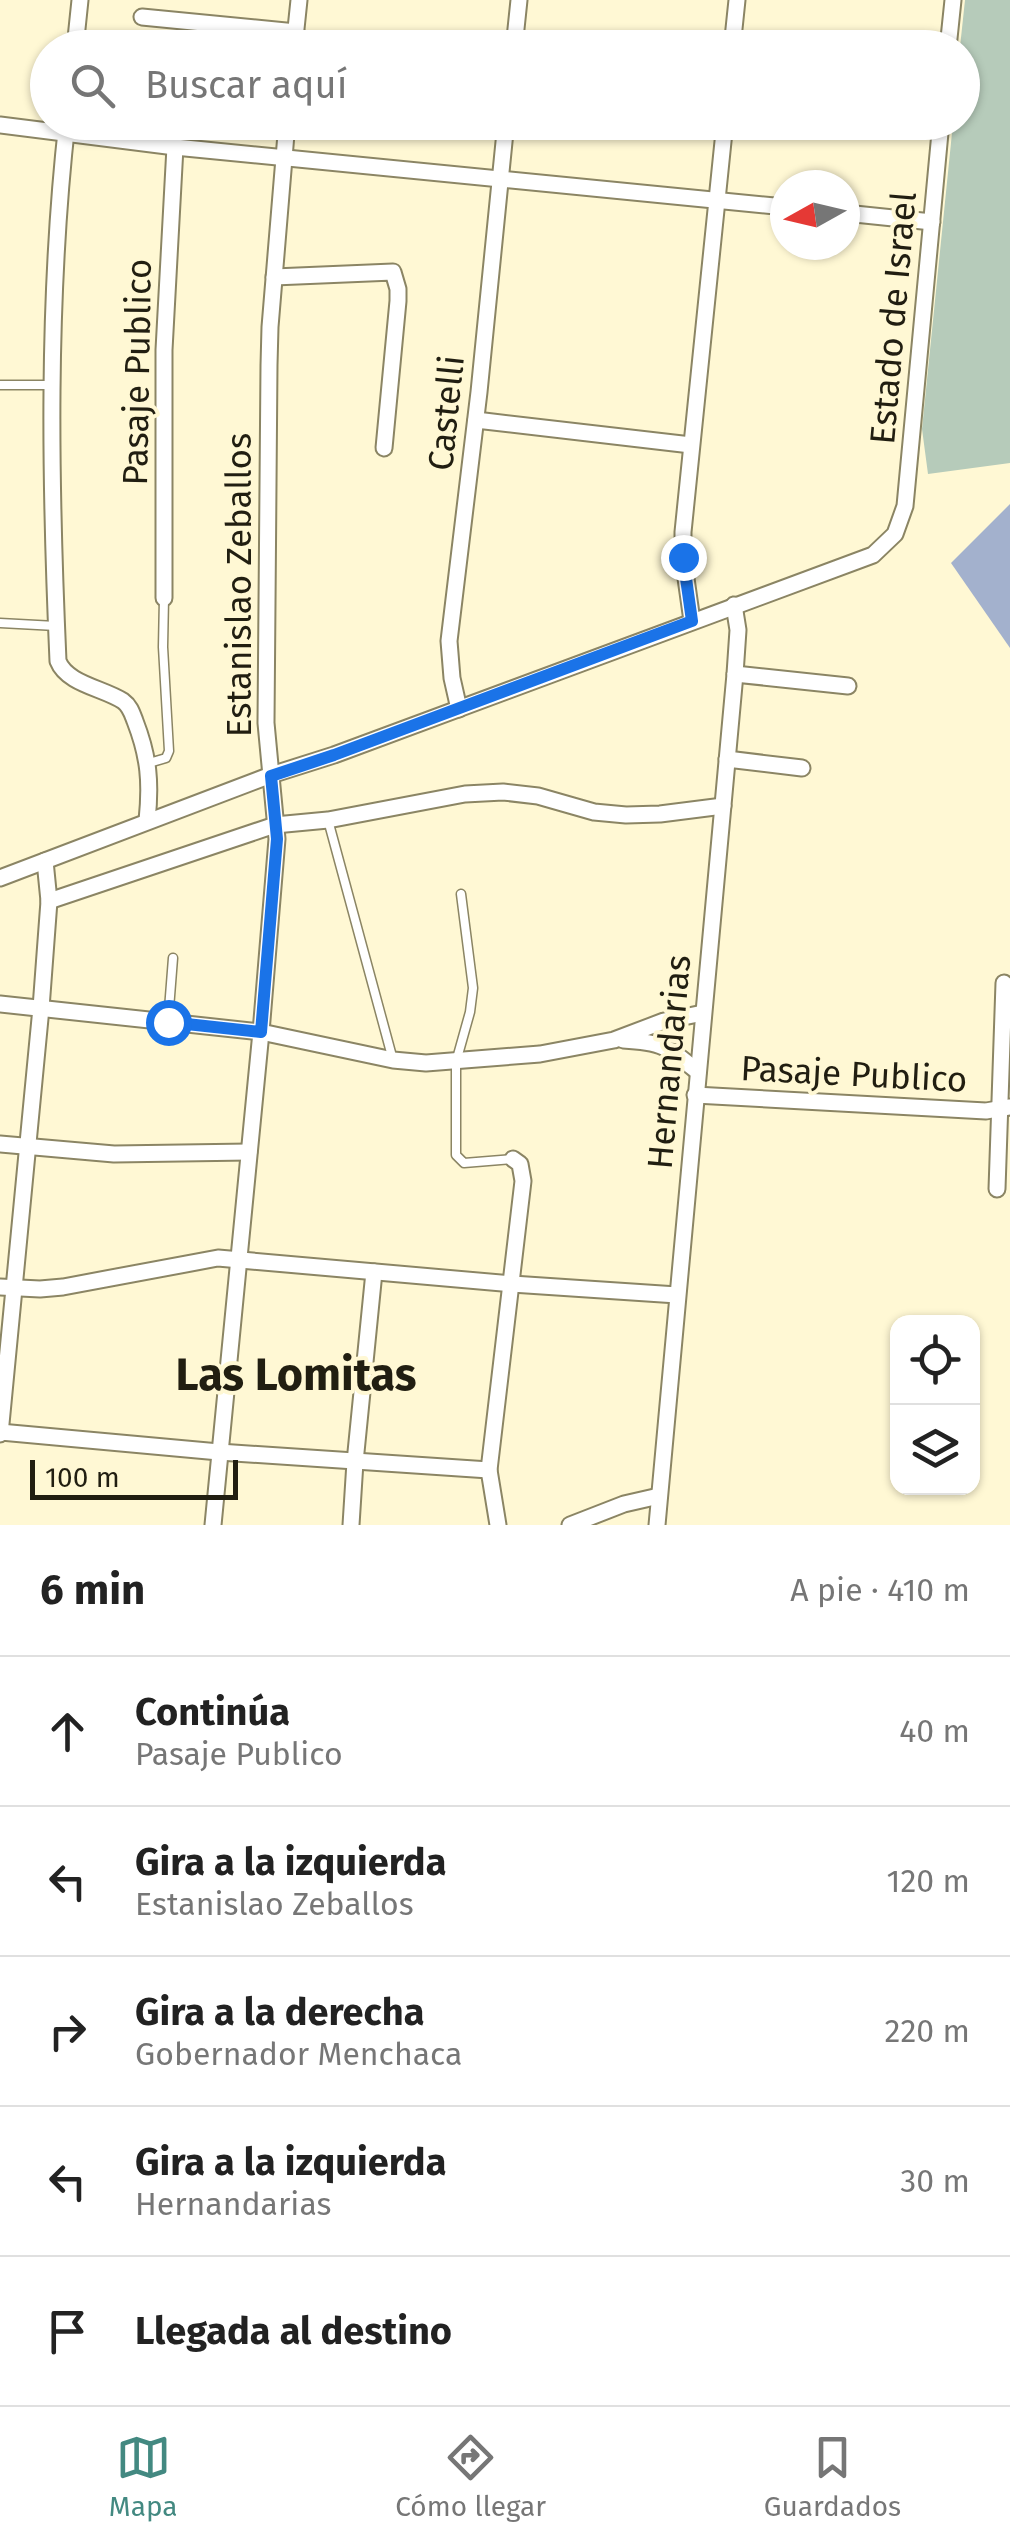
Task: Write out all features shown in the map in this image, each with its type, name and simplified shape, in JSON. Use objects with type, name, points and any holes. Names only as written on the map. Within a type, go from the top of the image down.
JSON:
[{"type":"street","points":[[77,30],[80,0]]},
{"type":"street","points":[[296,30],[299,0]]},
{"type":"street","points":[[516,30],[518,0]]},
{"type":"street","points":[[734,30],[737,0]]},
{"type":"street","points":[[950,30],[953,0]]},
{"type":"street","points":[[142,16],[231,30]]},
{"type":"street","points":[[0,125],[30,126]]},
{"type":"street","points":[[65,140],[52,298],[56,626],[60,666],[64,672],[127,705],[148,763],[147,821]]},
{"type":"street","points":[[139,140],[770,205]]},
{"type":"street","name":"Estanislao Zeballos","points":[[213,1525],[277,839],[266,724],[270,327],[285,140]]},
{"type":"street","name":"Castelli","points":[[459,709],[449,641],[504,140]]},
{"type":"street","points":[[692,621],[683,557],[723,140]]},
{"type":"street","name":"Estado de Israel","points":[[734,605],[873,555],[894,534],[901,519],[940,140]]},
{"type":"street","name":"Pasaje Publico","points":[[164,598],[164,350],[176,146]]},
{"type":"street","points":[[860,215],[932,222]]},
{"type":"street","points":[[274,278],[392,272],[398,301],[384,448]]},
{"type":"street","points":[[476,420],[691,444]]},
{"type":"street","points":[[0,878],[734,605]]},
{"type":"street","name":"Hernandarias","points":[[657,1525],[735,674],[738,630],[734,605]]},
{"type":"street","points":[[735,674],[848,686]]},
{"type":"street","points":[[727,759],[802,768]]},
{"type":"street","points":[[48,901],[275,825],[328,820],[464,794],[503,792],[538,796],[594,812],[626,816],[723,806]]},
{"type":"street","points":[[44,861],[48,901],[41,1008],[7,1288],[0,1433],[489,1470]]},
{"type":"street","points":[[997,1188],[1005,1109],[1004,983]]},
{"type":"street","name":"Pasaje Publico","points":[[0,1004],[261,1032],[393,1060],[426,1063],[540,1054],[614,1040],[664,1021],[704,1013]]},
{"type":"street","name":"Pasaje Publico","points":[[614,1040],[652,1041],[668,1047],[698,1072]]},
{"type":"street","name":"Pasaje Publico","points":[[695,1096],[1005,1109]]},
{"type":"street","points":[[0,1144],[114,1154],[249,1152]]},
{"type":"street","points":[[498,1525],[489,1470],[523,1182],[520,1164],[513,1159]]},
{"type":"street","points":[[7,1288],[40,1290],[218,1258],[677,1295]]},
{"type":"street","points":[[351,1525],[374,1272]]},
{"type":"street","points":[[570,1525],[624,1504],[659,1496]]},
{"type":"lane","points":[[0,385],[52,385]]},
{"type":"lane","points":[[148,763],[166,758],[169,750],[164,598]]},
{"type":"lane","points":[[0,623],[56,626]]},
{"type":"lane","points":[[328,820],[393,1060]]},
{"type":"lane","points":[[461,894],[473,988],[456,1062],[456,1156],[464,1163],[513,1159]]},
{"type":"lane","points":[[168,1022],[173,958]]},
{"type":"green space","points":[[965,0],[1010,0],[1010,463],[928,474],[922,429],[951,140],[980,140],[980,30],[962,30]]},
{"type":"water","points":[[1010,504],[1010,648],[951,563]]},
{"type":"district","name":"Las Lomitas","points":[[296,1375]]},
{"type":"route","points":[[168,1022],[261,1032],[277,839],[271,776],[692,621],[683,557]]}]
